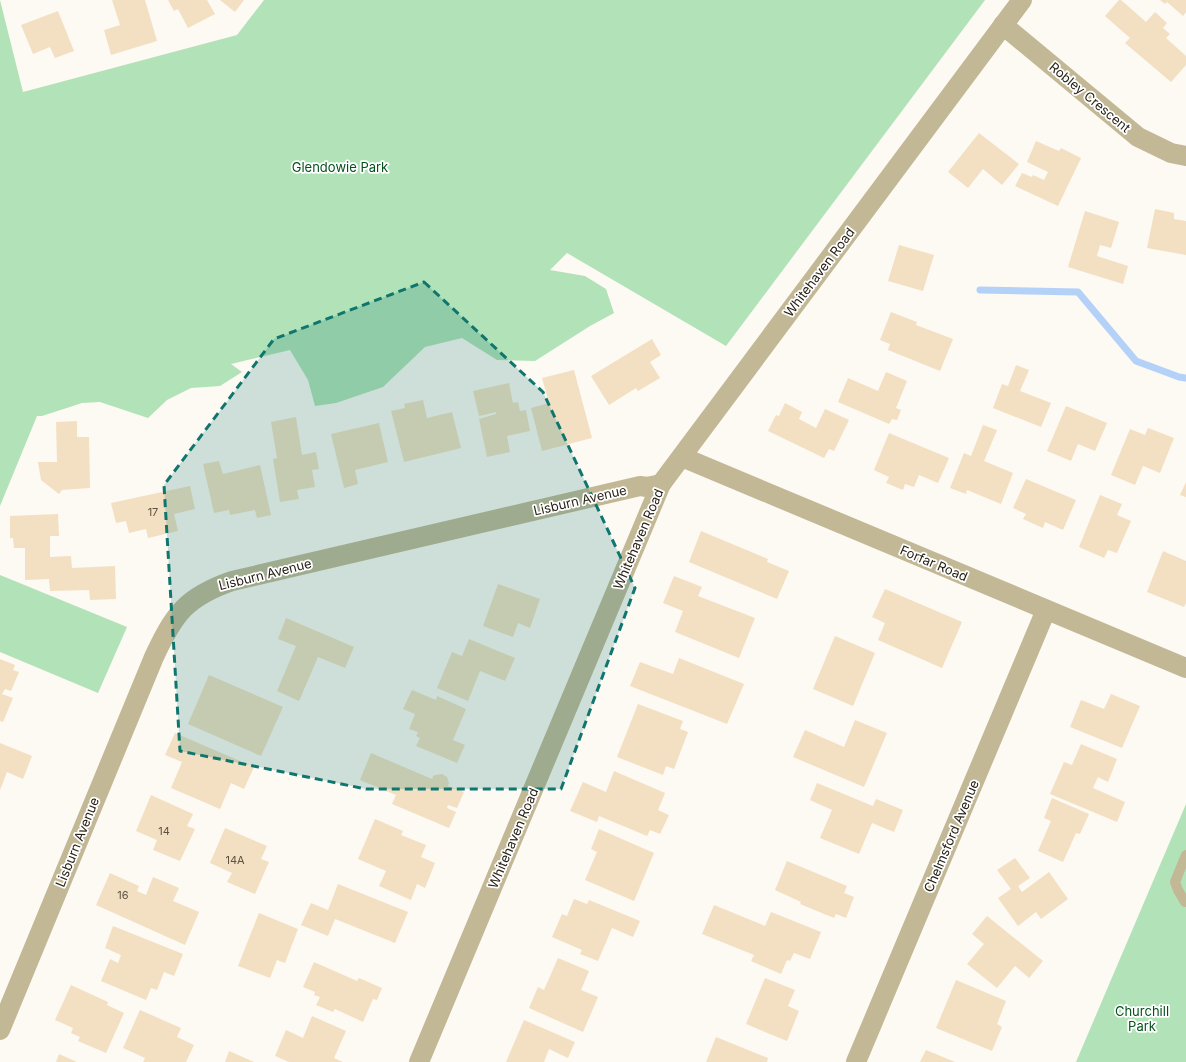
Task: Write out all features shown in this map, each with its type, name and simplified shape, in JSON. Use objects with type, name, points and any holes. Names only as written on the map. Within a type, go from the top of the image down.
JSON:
[{"type":"street","name":"Whitehaven Road","points":[[419,1062],[661,484],[1022,0]]},
{"type":"street","name":"Robley Crescent","points":[[1003,25],[1138,137],[1171,153],[1186,156]]},
{"type":"street","name":"Forfar Road","points":[[682,457],[1186,668]]},
{"type":"street","name":"Lisburn Avenue","points":[[0,1030],[165,632],[178,613],[194,598],[212,588],[232,581],[640,486],[647,487],[661,484]]},
{"type":"street","name":"Chelmsford Avenue","points":[[856,1062],[1046,610]]},
{"type":"lane","points":[[1185,902],[1175,882],[1186,855]]},
{"type":"highlighted area","points":[[424,282],[543,392],[635,588],[561,789],[366,789],[180,751],[164,485],[274,339]]},
{"type":"green space","name":"Glendowie Park","points":[[0,0],[23,92],[237,35],[264,0],[985,0],[726,346],[567,253],[550,270],[585,276],[606,289],[614,313],[590,326],[535,361],[497,360],[462,338],[425,347],[383,387],[336,403],[315,406],[308,380],[290,350],[231,364],[242,372],[220,386],[191,388],[167,400],[148,418],[100,402],[82,403],[42,416],[37,416],[0,506]]},
{"type":"green space","points":[[0,575],[127,627],[98,693],[0,652]]},
{"type":"green space","name":"Churchill Park","points":[[1186,804],[1186,1062],[1076,1062]]},
{"type":"building","points":[[112,0],[145,0],[157,41],[111,55],[104,30],[120,25]]},
{"type":"building","points":[[168,0],[207,0],[215,14],[188,28],[178,9],[174,11]]},
{"type":"building","points":[[220,0],[244,0],[235,12]]},
{"type":"building","points":[[1119,0],[1121,0],[1146,22],[1155,12],[1167,23],[1163,28],[1170,34],[1166,38],[1186,56],[1186,65],[1171,82],[1125,43],[1130,38],[1105,16]]},
{"type":"building","points":[[1160,0],[1186,0],[1186,12],[1183,16],[1167,2],[1165,4]]},
{"type":"building","points":[[58,11],[74,51],[55,58],[50,47],[33,54],[21,25]]},
{"type":"building","points":[[979,133],[1019,164],[1002,185],[983,169],[968,188],[948,172]]},
{"type":"building","points":[[1036,141],[1059,151],[1061,148],[1081,158],[1058,206],[1015,186],[1022,173],[1032,177],[1033,175],[1044,180],[1048,172],[1027,162]]},
{"type":"building","points":[[1155,209],[1174,213],[1174,219],[1186,221],[1186,255],[1147,248]]},
{"type":"building","points":[[1085,211],[1119,222],[1111,248],[1100,245],[1097,256],[1128,266],[1123,284],[1068,267]]},
{"type":"building","points":[[899,245],[934,255],[923,291],[888,281]]},
{"type":"building","points":[[891,312],[917,322],[916,325],[953,339],[940,371],[888,350],[890,344],[880,340]]},
{"type":"building","points":[[652,339],[661,355],[650,362],[660,378],[638,391],[636,388],[609,405],[591,376]]},
{"type":"building","points":[[1016,365],[1029,370],[1020,391],[1051,403],[1041,427],[993,408],[1002,384],[1008,386]]},
{"type":"building","points":[[574,370],[592,438],[542,451],[531,408],[549,403],[542,378]]},
{"type":"building","points":[[886,372],[907,381],[896,408],[901,410],[897,420],[892,419],[889,424],[838,402],[848,378],[878,391]]},
{"type":"building","points":[[509,383],[513,403],[518,402],[520,411],[526,410],[530,431],[507,436],[510,452],[487,457],[479,419],[496,414],[496,412],[479,416],[473,391]]},
{"type":"building","points":[[423,400],[427,418],[452,412],[461,448],[404,462],[391,411],[405,408],[404,404]]},
{"type":"building","points":[[785,403],[802,412],[799,419],[816,428],[825,409],[849,420],[834,451],[829,449],[824,458],[768,431],[776,415],[779,416]]},
{"type":"building","points":[[1066,406],[1107,423],[1095,451],[1078,444],[1071,461],[1047,451]]},
{"type":"building","points":[[296,417],[302,455],[316,452],[319,469],[312,470],[315,487],[297,490],[299,499],[280,502],[273,459],[277,458],[271,422]]},
{"type":"building","points":[[77,421],[77,437],[89,437],[90,488],[62,490],[59,494],[41,480],[38,462],[57,462],[56,422]]},
{"type":"building","points":[[379,423],[388,462],[355,470],[358,484],[344,488],[331,434]]},
{"type":"building","points":[[983,425],[997,430],[984,461],[1013,473],[1001,504],[967,490],[966,494],[950,488],[964,453],[971,456]]},
{"type":"building","points":[[1148,428],[1174,438],[1160,473],[1143,466],[1135,485],[1111,475],[1130,429],[1145,435]]},
{"type":"building","points":[[889,433],[949,458],[938,483],[919,475],[914,487],[905,484],[903,490],[886,483],[889,477],[874,470]]},
{"type":"building","points":[[219,461],[223,474],[260,465],[271,515],[257,518],[255,510],[230,515],[229,510],[214,513],[203,464]]},
{"type":"building","points":[[1026,479],[1076,500],[1063,530],[1045,522],[1043,528],[1023,519],[1026,514],[1013,508]]},
{"type":"building","points":[[1186,482],[1186,497],[1180,495]]},
{"type":"building","points":[[190,486],[195,509],[174,514],[178,531],[148,538],[146,529],[129,533],[126,521],[116,523],[111,503]]},
{"type":"building","points":[[1100,495],[1122,504],[1117,515],[1131,521],[1117,553],[1108,550],[1104,558],[1079,547]]},
{"type":"building","points":[[58,514],[59,536],[50,536],[50,557],[71,556],[72,568],[115,566],[116,599],[90,600],[89,590],[50,591],[49,579],[25,580],[25,548],[14,548],[13,538],[10,538],[10,516]]},
{"type":"building","points":[[701,531],[768,559],[767,562],[789,571],[777,599],[689,562]]},
{"type":"building","points":[[1163,551],[1186,561],[1186,603],[1184,607],[1147,592]]},
{"type":"building","points":[[674,576],[702,587],[698,596],[755,618],[739,658],[675,632],[683,611],[663,603]]},
{"type":"building","points":[[498,584],[540,599],[530,628],[518,623],[513,637],[483,626]]},
{"type":"building","points":[[885,589],[962,622],[942,668],[878,640],[885,623],[872,617]]},
{"type":"building","points":[[286,618],[354,647],[345,668],[318,657],[299,701],[277,691],[296,646],[278,639]]},
{"type":"building","points":[[835,636],[875,653],[853,706],[813,689]]},
{"type":"building","points":[[469,639],[515,658],[505,681],[480,671],[468,701],[437,688],[452,652],[462,656]]},
{"type":"building","points":[[679,658],[744,684],[727,724],[630,686],[640,662],[673,674]]},
{"type":"building","points":[[0,659],[15,665],[13,670],[19,672],[11,691],[5,689],[2,694],[13,698],[3,722],[0,721]]},
{"type":"building","points":[[209,675],[283,707],[261,756],[188,724]]},
{"type":"building","points":[[412,690],[436,700],[437,696],[466,709],[453,740],[465,745],[457,763],[416,746],[420,738],[416,736],[418,732],[409,729],[415,714],[403,709]]},
{"type":"building","points":[[1111,694],[1140,706],[1122,748],[1070,727],[1081,700],[1104,709]]},
{"type":"building","points":[[638,704],[683,721],[680,729],[688,732],[674,769],[666,766],[663,775],[617,757]]},
{"type":"building","points":[[855,720],[887,733],[864,787],[793,757],[805,730],[844,747]]},
{"type":"building","points":[[175,733],[254,767],[244,789],[231,783],[220,809],[171,788],[182,762],[165,755]]},
{"type":"building","points":[[0,743],[32,756],[23,779],[7,772],[0,790]]},
{"type":"building","points":[[1081,744],[1117,759],[1108,782],[1098,777],[1093,788],[1125,802],[1117,822],[1050,794],[1064,762],[1072,765]]},
{"type":"building","points":[[371,753],[432,779],[433,776],[442,774],[447,777],[449,783],[448,786],[464,792],[457,808],[448,805],[447,808],[456,812],[449,828],[392,804],[396,795],[360,780]]},
{"type":"building","points":[[614,771],[665,793],[658,810],[669,815],[660,834],[650,830],[647,836],[599,816],[597,822],[570,811],[583,782],[606,792]]},
{"type":"building","points":[[817,783],[873,806],[876,799],[903,810],[894,832],[872,823],[859,854],[820,838],[832,810],[810,800]]},
{"type":"building","points":[[151,795],[193,814],[187,826],[195,829],[180,861],[153,850],[157,840],[136,831]]},
{"type":"building","points":[[1052,798],[1089,814],[1080,834],[1076,833],[1063,862],[1038,851],[1051,821],[1044,818]]},
{"type":"building","points":[[375,819],[403,831],[401,835],[426,845],[421,857],[435,863],[425,888],[417,884],[411,900],[379,886],[386,871],[358,859]]},
{"type":"building","points":[[225,828],[267,846],[261,859],[269,862],[255,894],[227,882],[232,873],[210,863]]},
{"type":"building","points":[[599,829],[654,853],[634,901],[585,880],[597,852],[591,849]]},
{"type":"building","points":[[1015,858],[1030,878],[1018,886],[1022,892],[1049,872],[1068,899],[1041,919],[1036,912],[1018,926],[998,898],[1011,889],[997,870]]},
{"type":"building","points":[[787,861],[847,886],[844,893],[854,897],[846,918],[836,914],[834,918],[800,904],[801,902],[775,890]]},
{"type":"building","points":[[110,873],[139,886],[137,891],[146,895],[153,877],[179,888],[173,901],[199,912],[185,945],[96,905]]},
{"type":"building","points":[[338,884],[408,912],[395,943],[335,919],[328,936],[301,925],[311,903],[328,910]]},
{"type":"building","points":[[574,899],[587,904],[589,900],[640,921],[633,937],[612,928],[598,961],[580,954],[582,950],[552,937],[562,914],[567,916]]},
{"type":"building","points":[[714,905],[765,926],[771,912],[821,932],[810,959],[794,953],[790,961],[787,960],[781,974],[751,961],[754,955],[702,934]]},
{"type":"building","points":[[259,913],[298,929],[285,963],[277,960],[270,978],[238,966]]},
{"type":"building","points":[[987,916],[1043,961],[1029,978],[1015,966],[997,988],[967,964],[984,944],[972,934]]},
{"type":"building","points":[[113,926],[183,954],[174,976],[164,972],[157,990],[151,988],[146,1000],[101,981],[110,959],[118,963],[121,955],[105,948]]},
{"type":"building","points":[[558,958],[589,971],[581,990],[598,997],[583,1032],[529,1008],[538,987],[544,990]]},
{"type":"building","points":[[314,962],[357,981],[359,978],[382,988],[377,1000],[373,999],[363,1022],[335,1009],[333,1012],[316,1005],[320,997],[314,995],[315,992],[303,987]]},
{"type":"building","points":[[765,978],[795,990],[788,1006],[799,1011],[787,1041],[746,1024]]},
{"type":"building","points":[[956,980],[1006,1001],[997,1024],[1002,1027],[992,1051],[936,1028]]},
{"type":"building","points":[[71,985],[108,1002],[107,1005],[124,1013],[106,1053],[78,1041],[80,1037],[71,1033],[73,1028],[55,1020]]},
{"type":"building","points":[[140,1010],[181,1028],[177,1037],[194,1045],[186,1062],[143,1062],[145,1058],[123,1048]]},
{"type":"building","points":[[312,1016],[346,1031],[334,1058],[343,1062],[289,1062],[275,1056],[286,1030],[303,1038]]},
{"type":"building","points":[[524,1020],[575,1042],[568,1058],[549,1049],[544,1062],[506,1062]]},
{"type":"building","points":[[716,1037],[768,1058],[767,1062],[706,1062]]},
{"type":"building","points":[[926,1050],[955,1062],[920,1062]]},
{"type":"building","points":[[229,1051],[254,1062],[225,1062]]},
{"type":"building","points":[[59,1054],[77,1062],[56,1062]]},
{"type":"waterway","points":[[980,290],[1078,292],[1136,361],[1179,377],[1186,378]]}]
